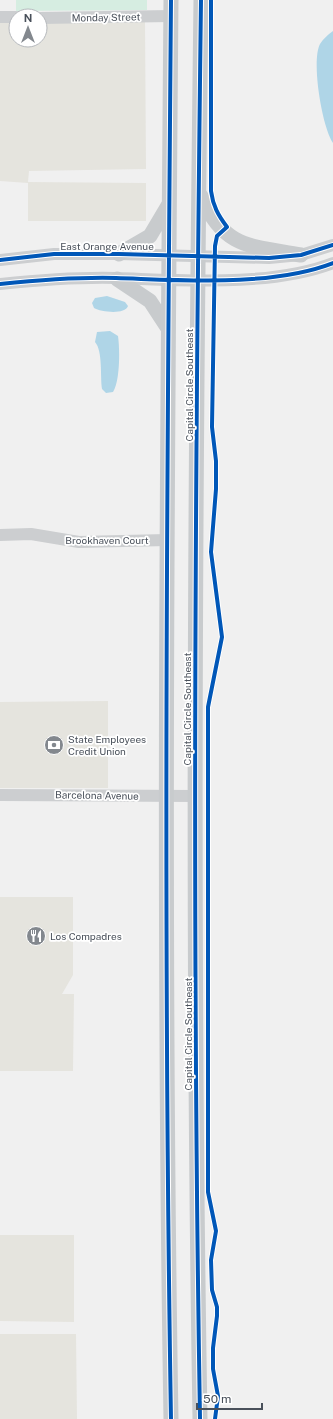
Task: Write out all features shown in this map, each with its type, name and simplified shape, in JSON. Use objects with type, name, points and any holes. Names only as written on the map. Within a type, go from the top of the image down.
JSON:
[{"type":"main road","name":"Capital Circle Southeast","points":[[171,1418],[167,1143],[166,796],[167,327],[172,0]]},
{"type":"main road","name":"Capital Circle Southeast","points":[[200,1419],[196,1176],[195,796],[197,256],[201,0]]},
{"type":"main road","points":[[199,192],[208,214],[215,224],[226,234],[236,240],[252,246],[301,255]]},
{"type":"main road","points":[[119,254],[150,236],[170,204]]},
{"type":"main road","points":[[118,279],[150,301],[167,327]]},
{"type":"street","name":"Monday Street","points":[[48,18],[171,16]]},
{"type":"street","name":"East Orange Avenue","points":[[0,260],[54,254],[119,254],[269,258],[301,255],[333,245]]},
{"type":"street","points":[[0,284],[57,278],[198,280],[277,278],[333,264]]},
{"type":"street","name":"Brookhaven Court","points":[[0,535],[31,534],[79,542],[167,540]]},
{"type":"street","name":"Barcelona Avenue","points":[[0,795],[195,796]]},
{"type":"shaded area","points":[[0,20],[8,20],[8,48],[48,48],[48,21],[145,21],[146,169],[29,171],[28,182],[146,183],[146,221],[28,221],[28,183],[0,181]]},
{"type":"shaded area","name":"State Employees Credit Union","points":[[108,701],[108,788],[0,788],[0,702]]},
{"type":"shaded area","points":[[0,897],[73,897],[73,975],[62,994],[74,994],[73,1071],[0,1071]]},
{"type":"shaded area","points":[[0,1235],[74,1235],[74,1322],[0,1321]]},
{"type":"shaded area","points":[[0,1334],[76,1334],[77,1419],[0,1419]]},
{"type":"green space","points":[[16,0],[147,0],[147,10],[48,11],[48,8],[16,8]]},
{"type":"water","points":[[333,31],[333,143],[325,123],[322,109],[317,79],[317,64],[320,44],[324,38]]},
{"type":"water","points":[[107,296],[125,302],[128,306],[126,309],[118,312],[102,311],[94,308],[92,303],[95,298]]},
{"type":"water","points":[[110,331],[118,336],[119,365],[117,381],[113,392],[106,393],[102,389],[99,351],[95,342],[97,332]]},
{"type":"cycle path","points":[[171,0],[166,887],[171,1419]]},
{"type":"cycle path","points":[[200,1419],[196,1064],[195,710],[201,0]]},
{"type":"cycle path","points":[[211,0],[211,191],[216,210],[227,227],[217,236],[215,246],[212,427],[216,461],[216,489],[211,552],[222,637],[208,707],[208,1192],[216,1231],[211,1260],[212,1290],[217,1307],[213,1348],[213,1369],[218,1396],[215,1419]]},
{"type":"cycle path","points":[[0,260],[54,254],[119,254],[269,258],[301,255],[333,245]]},
{"type":"cycle path","points":[[0,284],[87,278],[197,280],[254,279],[309,271],[333,263]]},
{"type":"place","name":"State Employees Credit Union","points":[[54,745]]},
{"type":"place","name":"Los Compadres","points":[[36,936]]}]
